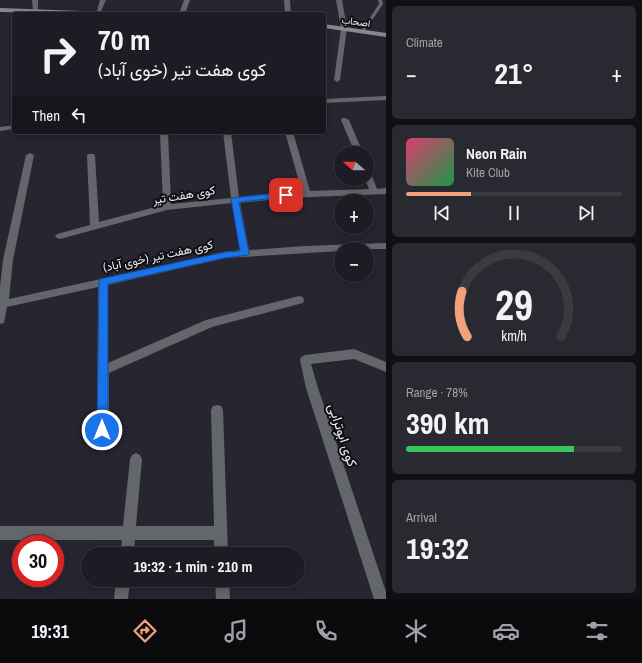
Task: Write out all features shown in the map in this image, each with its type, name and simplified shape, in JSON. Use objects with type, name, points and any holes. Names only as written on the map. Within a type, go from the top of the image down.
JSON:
[{"type":"main road","points":[[0,10],[67,12]]},
{"type":"main road","name":"اصحاب","points":[[326,26],[386,35]]},
{"type":"street","points":[[34,0],[36,11]]},
{"type":"street","points":[[98,12],[103,0]]},
{"type":"street","points":[[183,12],[187,0]]},
{"type":"street","points":[[287,0],[288,12]]},
{"type":"street","points":[[337,80],[344,28],[340,0]]},
{"type":"street","points":[[326,100],[386,98]]},
{"type":"street","points":[[345,120],[355,146]]},
{"type":"street","points":[[0,128],[12,127]]},
{"type":"street","points":[[164,134],[167,207]]},
{"type":"street","points":[[227,134],[235,199],[245,253]]},
{"type":"street","points":[[290,134],[307,194]]},
{"type":"street","points":[[0,320],[8,260],[30,155]]},
{"type":"street","points":[[91,156],[95,226]]},
{"type":"street","points":[[372,186],[374,191]]},
{"type":"street","name":"کوی هفت تیر","points":[[60,236],[167,207],[235,199],[386,191]]},
{"type":"street","name":"کوی هفت تیر (خوی آباد)","points":[[3,304],[225,255],[386,246]]},
{"type":"street","points":[[102,430],[103,282]]},
{"type":"street","points":[[103,370],[210,323],[299,300]]},
{"type":"street","name":"کوی ابوترابی","points":[[381,599],[312,388],[305,360],[354,354],[386,367]]},
{"type":"street","points":[[217,410],[221,547]]},
{"type":"street","points":[[128,547],[136,459]]},
{"type":"street","points":[[0,533],[221,533]]},
{"type":"street","points":[[121,599],[122,587]]},
{"type":"street","points":[[222,587],[223,599]]},
{"type":"lane","points":[[363,31],[382,4],[380,0]]},
{"type":"route","points":[[102,430],[103,282],[225,255],[245,253],[235,199],[286,195]]}]
